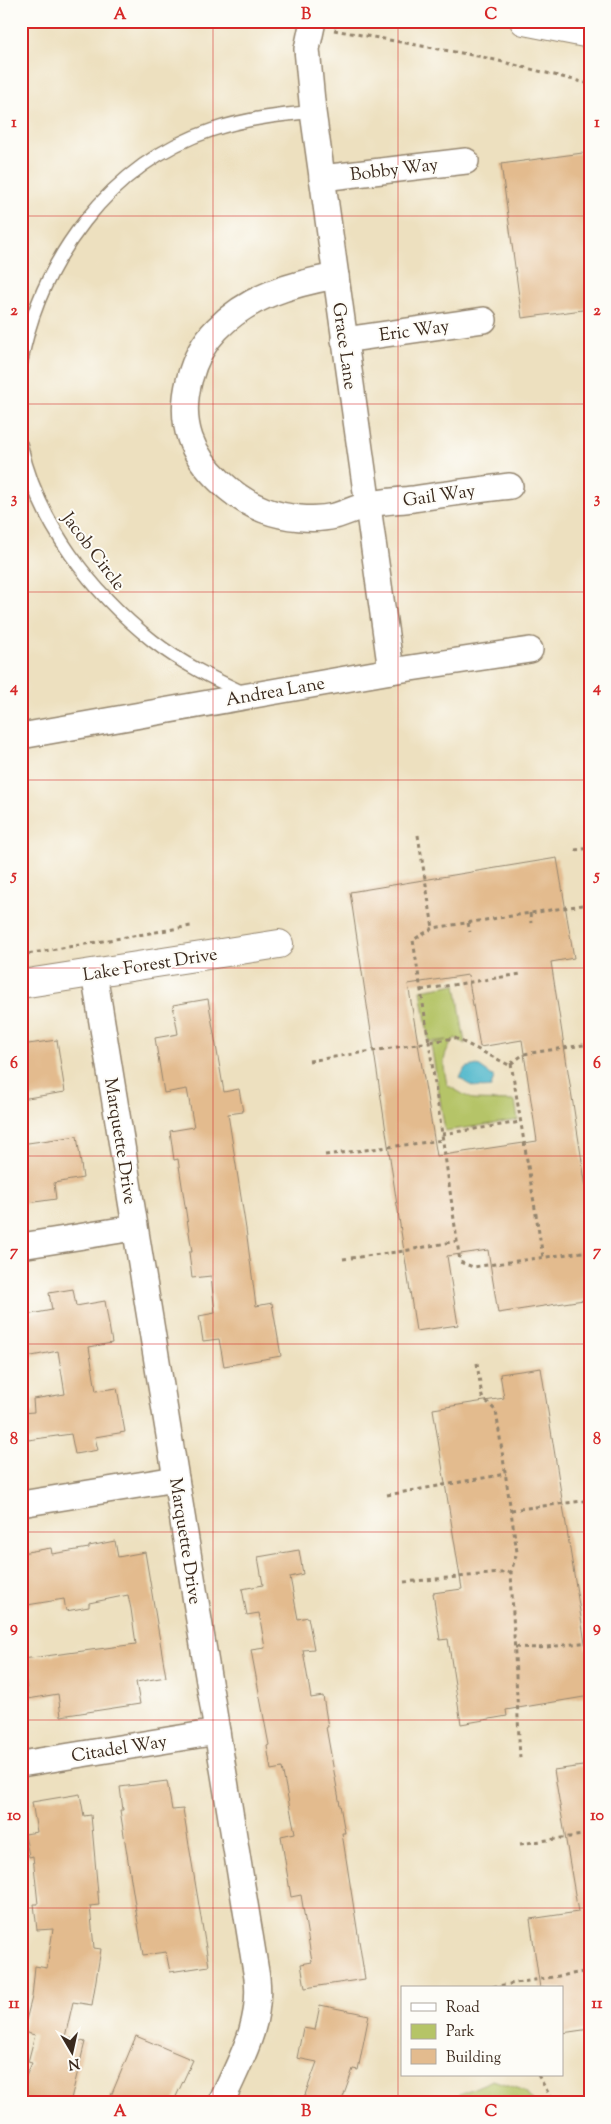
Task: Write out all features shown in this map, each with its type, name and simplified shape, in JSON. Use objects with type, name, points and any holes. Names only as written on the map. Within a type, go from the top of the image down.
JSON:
[{"type":"street","points":[[524,21],[590,34]]},
{"type":"street","name":"Grace Lane","points":[[313,24],[307,49],[313,112],[391,671]]},
{"type":"street","name":"Bobby Way","points":[[322,178],[466,160]]},
{"type":"street","name":"Gail Way","points":[[336,276],[301,282],[268,294],[237,311],[216,330],[199,354],[189,381],[186,410],[190,439],[208,469],[233,494],[264,510],[299,518],[334,516],[368,505],[510,486]]},
{"type":"street","name":"Eric Way","points":[[344,340],[484,320]]},
{"type":"street","name":"Andrea Lane","points":[[21,736],[391,671],[530,650]]},
{"type":"street","name":"Lake Forest Drive","points":[[21,984],[279,944]]},
{"type":"street","name":"Marquette Drive","points":[[94,973],[259,1994],[257,2019],[252,2036],[221,2103]]},
{"type":"street","points":[[21,1246],[134,1228]]},
{"type":"street","points":[[21,1504],[176,1479]]},
{"type":"street","name":"Citadel Way","points":[[21,1764],[217,1732]]},
{"type":"lane","points":[[21,364],[34,311],[55,263],[85,220],[121,182],[163,152],[210,130],[261,117],[313,112]]},
{"type":"lane","name":"Jacob Circle","points":[[21,445],[28,484],[46,516],[76,563],[112,605],[154,642],[200,672],[250,696]]},
{"type":"path","points":[[313,24],[483,57],[590,84]]},
{"type":"path","points":[[418,835],[433,928]]},
{"type":"path","points":[[575,850],[590,848]]},
{"type":"path","points":[[583,904],[433,928],[413,940],[460,1262],[473,1267],[590,1251]]},
{"type":"path","points":[[530,913],[531,923]]},
{"type":"path","points":[[468,923],[470,932]]},
{"type":"path","points":[[21,955],[191,926]]},
{"type":"path","points":[[421,990],[521,974]]},
{"type":"path","points":[[309,1061],[455,1038],[509,1065],[524,1054],[590,1044]]},
{"type":"path","points":[[511,1063],[543,1257]]},
{"type":"path","points":[[442,1134],[521,1122]]},
{"type":"path","points":[[325,1155],[443,1140]]},
{"type":"path","points":[[343,1259],[404,1251],[457,1241]]},
{"type":"path","points":[[476,1363],[482,1397],[496,1411],[517,1552],[511,1572],[520,1759]]},
{"type":"path","points":[[387,1495],[506,1474]]},
{"type":"path","points":[[511,1510],[590,1500]]},
{"type":"path","points":[[404,1582],[511,1572]]},
{"type":"path","points":[[515,1647],[539,1648],[590,1642]]},
{"type":"path","points":[[520,1844],[590,1834]]},
{"type":"path","points":[[496,1986],[590,1971]]},
{"type":"path","points":[[539,2076],[554,2103]]},
{"type":"green space","points":[[456,984],[465,1044],[455,1038],[447,1051],[444,1065],[447,1085],[473,1100],[515,1101],[518,1120],[445,1131],[431,1044],[447,1040],[429,1042],[421,990]]},
{"type":"green space","points":[[493,2080],[525,2091],[535,2103],[456,2103],[460,2094]]},
{"type":"water","points":[[477,1065],[494,1077],[491,1087],[474,1087],[460,1078],[465,1068]]},
{"type":"building","points":[[590,152],[590,309],[522,318],[501,164]]},
{"type":"building","points":[[557,858],[574,958],[551,962],[590,1213],[590,1299],[498,1313],[488,1250],[447,1256],[458,1325],[416,1331],[350,892]],"holes":[[[468,975],[480,1047],[522,1040],[537,1141],[437,1156],[408,984]]]},
{"type":"building","points":[[208,999],[224,1092],[239,1089],[243,1112],[228,1114],[256,1306],[272,1303],[281,1356],[224,1366],[219,1339],[203,1341],[199,1316],[215,1313],[211,1276],[192,1278],[189,1252],[192,1252],[178,1159],[174,1160],[170,1131],[194,1127],[187,1089],[164,1093],[155,1038],[178,1034],[173,1005]]},
{"type":"building","points":[[57,1040],[65,1092],[21,1099],[21,1045]]},
{"type":"building","points":[[77,1136],[83,1178],[54,1183],[56,1199],[21,1204],[21,1144]]},
{"type":"building","points":[[73,1289],[76,1306],[105,1301],[112,1343],[89,1347],[96,1391],[117,1388],[125,1432],[95,1437],[98,1450],[75,1454],[71,1434],[21,1441],[21,1413],[34,1412],[33,1399],[65,1394],[58,1351],[21,1358],[21,1316],[52,1310],[49,1293]]},
{"type":"building","points":[[541,1368],[586,1649],[590,1648],[590,1696],[506,1710],[507,1716],[461,1724],[448,1639],[440,1640],[433,1593],[462,1589],[433,1409],[504,1398],[500,1374]]},
{"type":"building","points":[[115,1541],[118,1557],[145,1552],[166,1677],[136,1682],[140,1704],[61,1716],[58,1694],[28,1699],[23,1659],[136,1644],[128,1595],[89,1603],[89,1607],[66,1611],[64,1599],[21,1606],[21,1553],[51,1548],[52,1554],[89,1548],[89,1546]]},
{"type":"building","points":[[299,1550],[303,1574],[290,1577],[298,1619],[308,1617],[314,1649],[303,1650],[311,1698],[323,1696],[328,1727],[326,1727],[345,1833],[342,1833],[365,1979],[305,1988],[301,1964],[312,1962],[301,1895],[291,1897],[281,1836],[295,1833],[282,1768],[271,1770],[267,1746],[269,1745],[251,1650],[265,1648],[259,1613],[247,1615],[242,1589],[263,1585],[258,1557]]},
{"type":"building","points":[[590,1765],[590,2029],[564,2033],[564,1986],[540,1986],[530,1919],[578,1912],[554,1770]]},
{"type":"building","points":[[167,1781],[172,1810],[183,1809],[209,1966],[170,1972],[166,1952],[143,1955],[120,1810],[123,1810],[120,1787]]},
{"type":"building","points":[[80,1794],[84,1816],[91,1815],[99,1905],[90,1906],[94,1948],[101,1949],[92,2005],[73,2002],[65,2037],[85,2042],[70,2103],[21,2103],[21,2087],[32,2063],[28,2062],[35,2035],[23,2032],[32,1997],[35,1966],[47,1968],[53,1929],[37,1930],[34,1904],[38,1904],[33,1856],[29,1857],[25,1834],[37,1832],[32,1802]]},
{"type":"building","points":[[320,2005],[369,2015],[358,2070],[353,2069],[341,2103],[302,2103],[317,2062],[297,2058],[303,2028],[315,2030]]},
{"type":"building","points":[[136,2036],[193,2060],[173,2103],[108,2103]]}]
